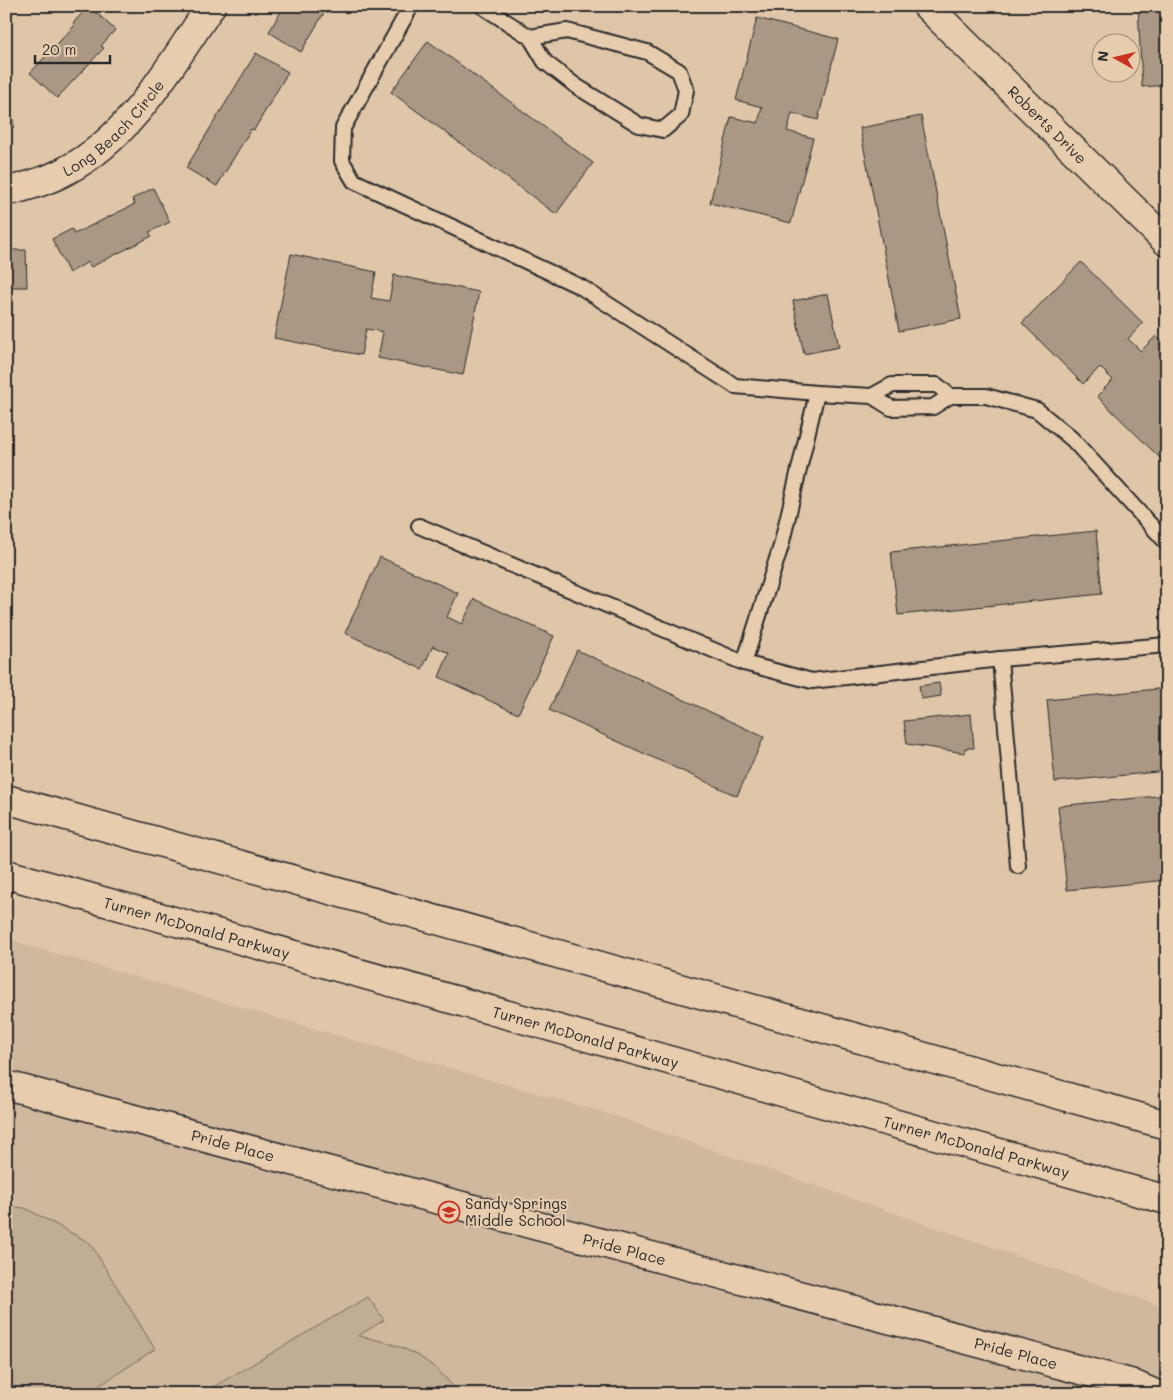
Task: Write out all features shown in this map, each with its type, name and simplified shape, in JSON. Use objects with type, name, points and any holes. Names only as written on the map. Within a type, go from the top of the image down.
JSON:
[{"type":"main road","name":"Long Beach Circle","points":[[6,192],[38,183],[68,170],[95,152],[139,110],[211,6]]},
{"type":"main road","name":"Roberts Drive","points":[[927,6],[1167,242]]},
{"type":"main road","points":[[6,799],[1167,1125]]},
{"type":"main road","name":"Turner McDonald Parkway","points":[[6,874],[1167,1200]]},
{"type":"main road","name":"Pride Place","points":[[6,1085],[1120,1381],[1155,1394]]},
{"type":"lane","points":[[411,6],[343,128],[342,161],[354,181],[580,287],[735,386],[872,396],[891,408],[933,407],[950,396],[986,396],[1037,410],[1072,439],[1167,543]]},
{"type":"lane","points":[[482,6],[530,37],[545,62],[576,86],[639,125],[663,130],[681,115],[686,90],[679,72],[647,52],[567,31],[530,37]]},
{"type":"lane","points":[[872,396],[892,385],[937,385],[950,396]]},
{"type":"lane","points":[[744,663],[781,546],[817,393]]},
{"type":"lane","points":[[419,526],[744,663],[812,681],[1000,659],[1167,645]]},
{"type":"lane","points":[[1000,659],[1018,866]]},
{"type":"shaded area","name":"Sandy Springs Middle School","points":[[6,939],[615,1116],[1167,1308],[1167,1394],[6,1394]]},
{"type":"shaded area","points":[[6,1206],[25,1208],[90,1243],[155,1349],[87,1394],[6,1394]]},
{"type":"shaded area","points":[[368,1297],[384,1320],[358,1336],[388,1343],[415,1354],[449,1381],[459,1394],[201,1394]]},
{"type":"building","points":[[89,6],[115,30],[101,46],[104,48],[57,98],[30,73],[75,25],[73,23]]},
{"type":"building","points":[[284,6],[328,6],[301,52],[269,32]]},
{"type":"building","points":[[1138,6],[1167,6],[1167,85],[1142,87]]},
{"type":"building","points":[[757,18],[838,39],[818,120],[792,113],[787,131],[813,138],[791,223],[710,203],[731,117],[758,123],[762,107],[736,100]]},
{"type":"building","points":[[428,41],[593,163],[556,214],[391,92]]},
{"type":"building","points":[[256,53],[288,72],[254,130],[251,129],[217,186],[186,168]]},
{"type":"building","points":[[10,89],[14,127],[6,127],[6,90]]},
{"type":"building","points":[[921,116],[961,319],[899,331],[860,128]]},
{"type":"building","points":[[153,188],[170,222],[149,232],[152,236],[91,267],[88,262],[69,273],[52,239],[72,229],[74,234],[135,204],[132,199]]},
{"type":"building","points":[[6,250],[26,250],[27,287],[6,287]]},
{"type":"building","points":[[291,254],[376,272],[371,298],[389,301],[394,275],[479,292],[463,375],[378,358],[383,332],[366,329],[361,355],[274,338]]},
{"type":"building","points":[[1081,262],[1143,323],[1128,339],[1141,351],[1156,336],[1167,347],[1167,451],[1160,458],[1097,396],[1113,380],[1100,367],[1083,384],[1022,323]]},
{"type":"building","points":[[828,294],[839,347],[804,354],[793,301]]},
{"type":"building","points":[[1096,531],[1102,594],[898,615],[891,552]]},
{"type":"building","points":[[380,557],[458,593],[447,617],[462,624],[474,599],[554,636],[518,714],[439,677],[449,653],[433,646],[422,669],[345,633]]},
{"type":"building","points":[[577,650],[764,737],[737,796],[549,710]]},
{"type":"building","points":[[939,683],[941,696],[921,699],[919,686]]},
{"type":"building","points":[[1167,688],[1167,771],[1055,782],[1047,700]]},
{"type":"building","points":[[971,714],[974,748],[965,748],[965,753],[907,744],[904,721]]},
{"type":"building","points":[[1167,795],[1167,880],[1067,890],[1058,806]]},
{"type":"place","name":"Sandy Springs Middle School","points":[[449,1212]]}]
